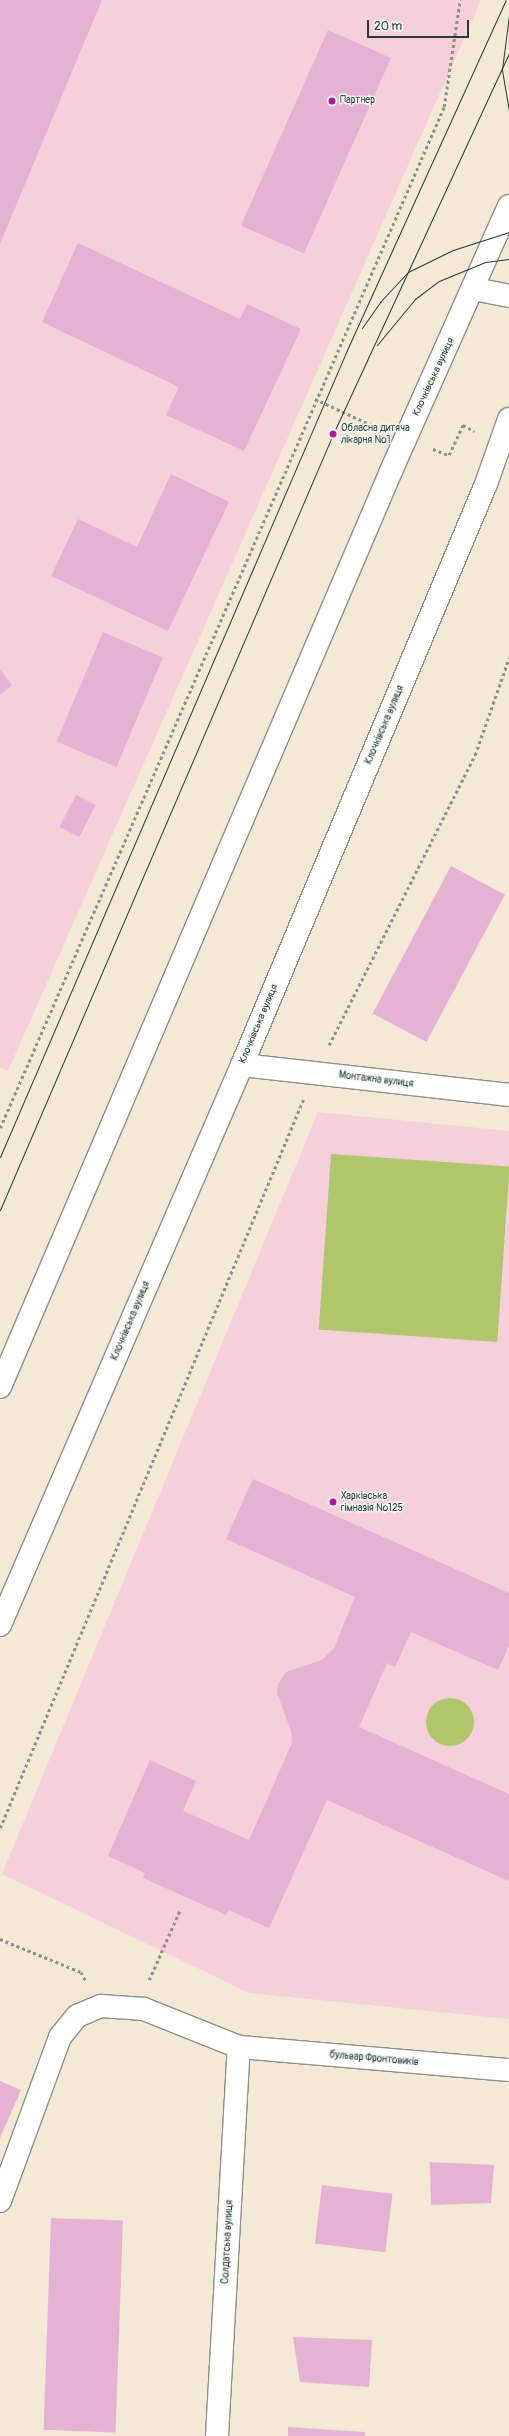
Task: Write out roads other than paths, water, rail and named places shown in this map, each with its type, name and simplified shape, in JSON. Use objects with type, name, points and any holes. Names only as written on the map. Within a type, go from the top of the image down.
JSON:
[{"type":"main road","name":"Клочківська вулиця","points":[[0,1387],[406,438],[474,289],[509,206]]},
{"type":"main road","points":[[474,289],[509,296]]},
{"type":"main road","name":"Клочківська вулиця","points":[[0,1625],[242,1065],[501,444],[509,419]]},
{"type":"main road","name":"Монтажна вулиця","points":[[242,1065],[509,1095]]},
{"type":"main road","name":"бульвар Фронтовиків","points":[[0,2201],[60,2037],[77,2016],[101,2006],[136,2008],[239,2047],[509,2070]]},
{"type":"main road","name":"Солдатська вулиця","points":[[217,2436],[239,2047]]},
{"type":"tram line","points":[[0,1157],[347,350],[506,0]]},
{"type":"tram line","points":[[509,15],[502,70],[509,111]]},
{"type":"tram line","points":[[0,1210],[333,434],[509,53]]},
{"type":"tram line","points":[[362,328],[380,302],[408,272],[453,250],[509,232]]},
{"type":"tram line","points":[[377,345],[415,299],[439,281],[485,262],[509,259]]},
{"type":"place","name":"Партнер","points":[[332,101]]},
{"type":"place","name":"Обласна дитяча лікарня №1","points":[[333,434]]},
{"type":"place","name":"Харківська гімназія №125","points":[[333,1502]]}]
